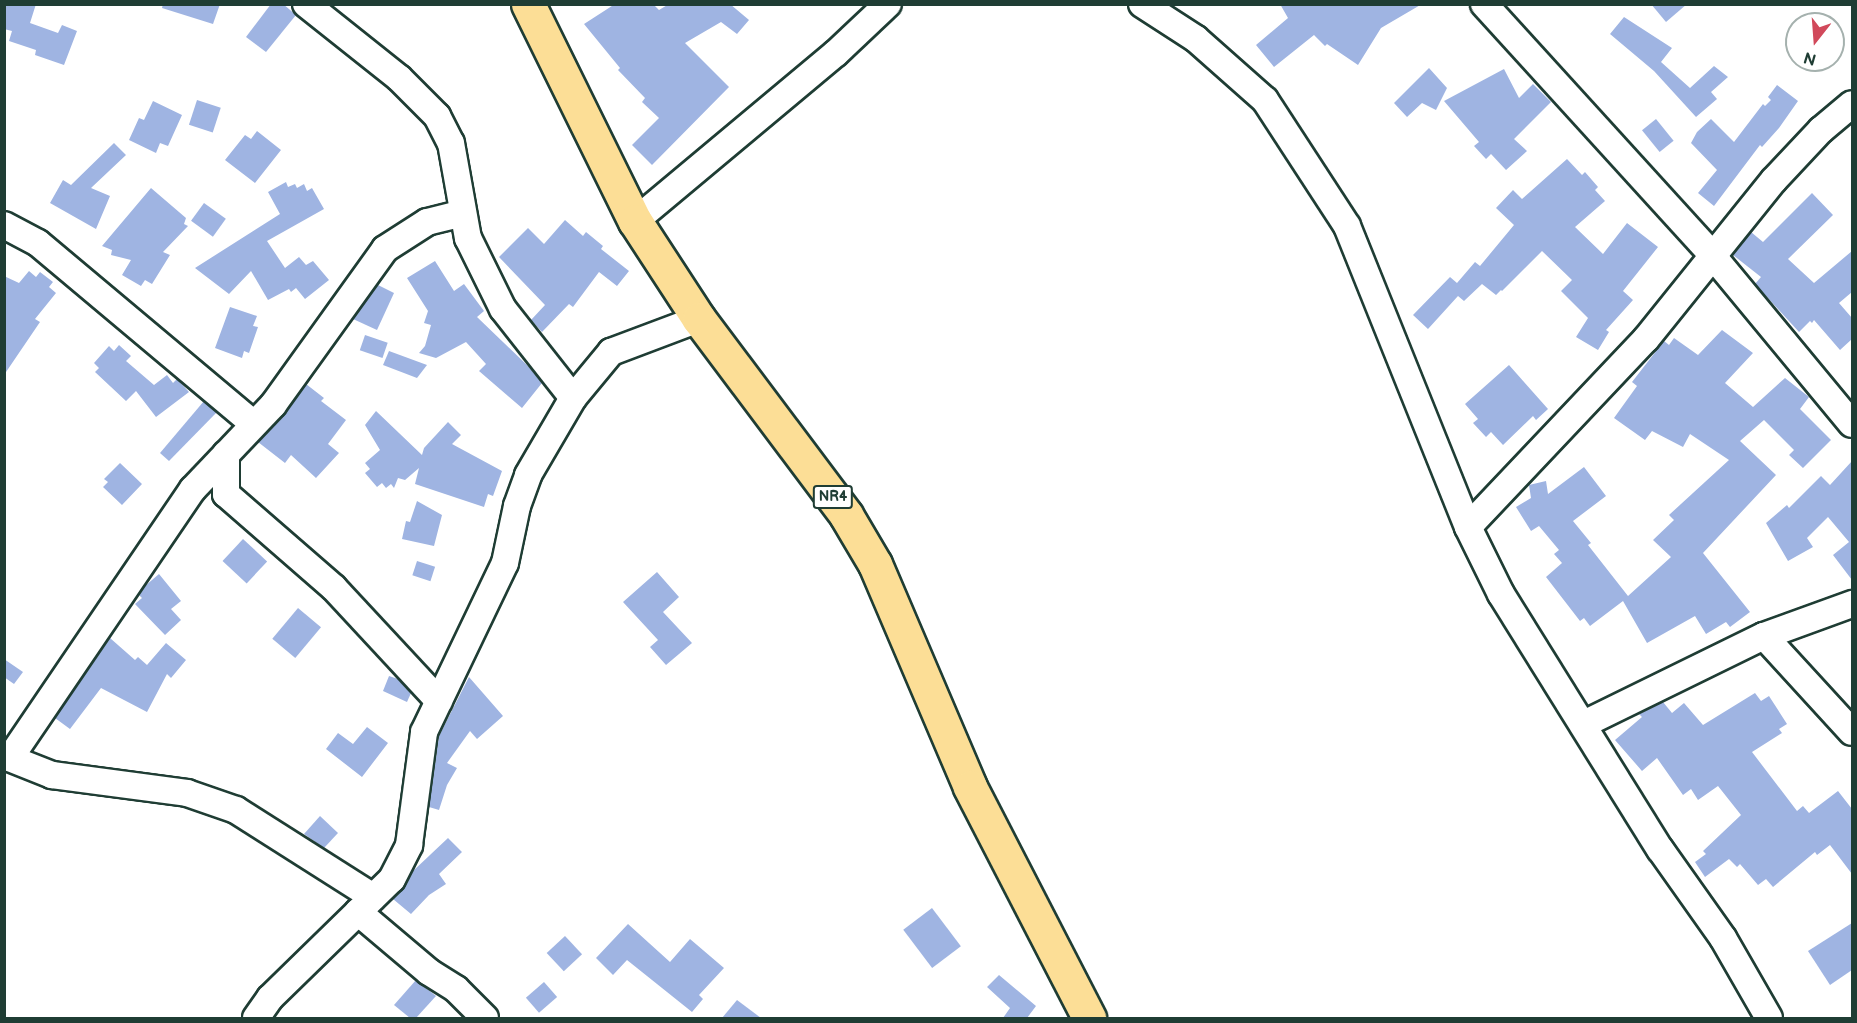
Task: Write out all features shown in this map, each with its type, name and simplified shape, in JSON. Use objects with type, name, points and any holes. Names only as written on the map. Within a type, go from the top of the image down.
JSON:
[{"type":"highway","name":"NR4","points":[[528,4],[635,221],[699,319],[846,515],[874,564],[970,787],[1087,1018]]},
{"type":"street","points":[[306,4],[399,78],[437,116],[451,143],[468,238],[503,309],[573,398]]},
{"type":"street","points":[[635,221],[836,53],[888,4]]},
{"type":"street","points":[[1142,4],[1196,39],[1265,100],[1347,226],[1468,527],[1502,594],[1660,849],[1723,938],[1769,1018]]},
{"type":"street","points":[[1484,4],[1712,255],[1852,424]]},
{"type":"street","points":[[1468,527],[1646,339],[1774,180],[1821,130],[1852,104]]},
{"type":"street","points":[[463,213],[427,222],[385,249],[273,405],[193,489],[7,757],[52,775],[187,792],[236,810],[365,904],[429,972],[456,989],[485,1018]]},
{"type":"street","points":[[4,225],[38,243],[254,424]]},
{"type":"street","points":[[256,1018],[270,998],[392,879],[409,845],[424,732],[505,563],[517,506],[528,475],[573,398],[611,352],[699,319]]},
{"type":"street","points":[[226,454],[226,494],[334,588],[439,702]]},
{"type":"street","points":[[1584,724],[1764,636],[1852,604]]},
{"type":"street","points":[[1764,636],[1852,732]]},
{"type":"building","points":[[4,4],[36,4],[30,23],[58,33],[62,25],[77,31],[64,65],[35,55],[36,50],[9,41],[12,31],[4,29]]},
{"type":"building","points":[[163,4],[220,4],[213,24],[162,8]]},
{"type":"building","points":[[271,4],[283,4],[296,15],[266,52],[246,37]]},
{"type":"building","points":[[615,4],[653,4],[659,10],[669,4],[730,4],[749,20],[737,34],[721,22],[685,43],[729,87],[652,165],[632,145],[659,118],[642,102],[645,98],[618,70],[620,68],[584,24]]},
{"type":"building","points":[[1280,4],[1422,4],[1381,28],[1358,65],[1327,44],[1325,46],[1314,35],[1274,67],[1256,45],[1288,18]]},
{"type":"building","points":[[1651,4],[1687,4],[1666,22]]},
{"type":"building","points":[[1624,17],[1672,48],[1661,62],[1690,88],[1714,66],[1728,77],[1711,92],[1717,99],[1696,117],[1654,71],[1610,34]]},
{"type":"building","points":[[1429,68],[1447,88],[1436,110],[1422,103],[1407,117],[1394,103]]},
{"type":"building","points":[[1504,69],[1519,98],[1533,84],[1551,102],[1514,139],[1527,151],[1506,170],[1491,154],[1486,159],[1474,146],[1479,142],[1444,101]]},
{"type":"building","points":[[1777,85],[1798,101],[1779,128],[1762,147],[1760,145],[1714,206],[1698,193],[1717,170],[1691,143],[1697,132],[1711,119],[1734,142],[1763,104],[1765,106],[1771,100],[1768,97]]},
{"type":"building","points":[[197,100],[221,108],[213,132],[189,125]]},
{"type":"building","points":[[153,101],[182,115],[168,146],[160,143],[156,153],[129,140],[139,118],[144,120]]},
{"type":"building","points":[[1656,119],[1674,141],[1660,152],[1642,130]]},
{"type":"building","points":[[257,131],[281,150],[255,183],[225,160],[245,135],[251,139]]},
{"type":"building","points":[[114,143],[126,155],[91,188],[110,196],[96,229],[50,203],[63,180],[71,185]]},
{"type":"building","points":[[1567,159],[1582,175],[1585,172],[1598,187],[1595,190],[1605,201],[1575,227],[1603,254],[1627,223],[1658,247],[1623,291],[1633,300],[1606,330],[1609,332],[1598,350],[1576,337],[1588,318],[1561,291],[1572,280],[1542,251],[1502,291],[1496,295],[1482,284],[1464,301],[1458,296],[1428,329],[1413,315],[1450,277],[1457,283],[1475,262],[1480,266],[1514,225],[1496,208],[1513,190],[1522,199]]},
{"type":"building","points":[[286,182],[288,187],[295,184],[297,188],[304,184],[307,191],[312,188],[324,209],[267,241],[285,268],[299,257],[306,265],[313,261],[329,280],[305,299],[296,288],[291,292],[289,289],[268,300],[251,271],[229,294],[195,268],[280,214],[268,192]]},
{"type":"building","points":[[151,188],[186,218],[184,224],[188,226],[163,252],[170,255],[152,284],[145,280],[141,286],[122,275],[131,260],[111,255],[112,250],[102,246]]},
{"type":"building","points":[[1812,193],[1833,215],[1788,259],[1814,283],[1852,251],[1852,292],[1839,303],[1852,318],[1852,339],[1840,350],[1814,320],[1799,332],[1755,284],[1761,277],[1733,255],[1751,232],[1763,242]]},
{"type":"building","points":[[204,203],[226,219],[213,237],[191,221]]},
{"type":"building","points":[[565,220],[583,236],[586,232],[603,246],[601,249],[629,271],[617,286],[599,272],[573,307],[569,304],[542,332],[531,320],[545,305],[499,257],[528,228],[544,244]]},
{"type":"building","points":[[435,261],[454,291],[464,284],[484,311],[477,317],[529,367],[542,383],[522,408],[479,371],[486,364],[466,342],[436,358],[419,353],[425,346],[431,325],[424,323],[428,311],[407,278]]},
{"type":"building","points":[[29,271],[36,277],[40,272],[53,282],[49,287],[56,293],[35,319],[40,322],[4,375],[4,276],[19,283]]},
{"type":"building","points":[[378,285],[394,293],[377,330],[353,319]]},
{"type":"building","points":[[230,307],[257,316],[253,326],[258,327],[249,353],[244,351],[242,358],[215,348]]},
{"type":"building","points":[[1722,330],[1753,353],[1725,383],[1753,407],[1785,378],[1809,397],[1800,409],[1831,440],[1803,468],[1789,455],[1794,450],[1764,420],[1740,441],[1776,475],[1703,553],[1750,612],[1730,627],[1726,622],[1706,634],[1695,616],[1647,643],[1623,601],[1590,626],[1584,618],[1580,621],[1546,577],[1562,563],[1554,554],[1559,550],[1539,526],[1531,531],[1516,507],[1531,498],[1529,485],[1546,481],[1548,494],[1584,467],[1606,496],[1573,521],[1591,543],[1588,545],[1628,596],[1671,557],[1653,540],[1674,520],[1669,515],[1729,460],[1690,434],[1683,447],[1652,431],[1645,440],[1614,418],[1637,386],[1632,382],[1664,341],[1669,345],[1674,338],[1698,355]]},
{"type":"building","points":[[365,335],[388,343],[382,358],[360,350]]},
{"type":"building","points":[[119,345],[131,356],[126,361],[154,385],[167,375],[173,383],[177,379],[189,392],[156,417],[136,391],[126,401],[95,372],[99,368],[94,363],[109,346],[114,351]]},
{"type":"building","points":[[389,351],[427,365],[417,378],[383,365]]},
{"type":"building","points":[[1509,365],[1548,409],[1536,420],[1533,416],[1503,445],[1491,432],[1486,437],[1473,423],[1478,419],[1465,404]]},
{"type":"building","points":[[306,384],[324,398],[321,401],[346,420],[328,444],[339,453],[316,478],[291,455],[285,463],[258,442],[284,415]]},
{"type":"building","points":[[204,401],[217,412],[169,461],[160,453]]},
{"type":"building","points":[[376,411],[422,455],[424,448],[448,422],[461,435],[452,444],[502,471],[493,496],[488,494],[484,507],[415,484],[419,468],[405,480],[398,478],[394,488],[391,484],[386,488],[382,483],[377,487],[365,473],[370,469],[365,463],[380,450],[365,425]]},
{"type":"building","points":[[1852,461],[1852,580],[1833,555],[1849,542],[1828,517],[1807,538],[1813,547],[1788,561],[1766,523],[1787,505],[1789,508],[1821,476],[1830,485]]},
{"type":"building","points":[[120,463],[142,484],[122,505],[103,487],[108,482],[104,479]]},
{"type":"building","points":[[417,501],[442,515],[434,546],[402,539],[406,521],[410,522]]},
{"type":"building","points":[[243,539],[267,562],[247,583],[223,561]]},
{"type":"building","points":[[417,561],[435,567],[430,581],[412,575]]},
{"type":"building","points":[[657,572],[679,597],[663,612],[692,643],[666,665],[650,647],[658,640],[623,602]]},
{"type":"building","points":[[159,574],[181,601],[171,609],[181,620],[165,635],[135,604],[142,598],[139,595],[145,586]]},
{"type":"building","points":[[298,608],[321,627],[295,658],[272,639]]},
{"type":"building","points":[[110,638],[135,660],[138,657],[147,665],[166,643],[186,660],[171,678],[167,674],[147,712],[101,688],[70,729],[55,718]]},
{"type":"building","points":[[4,659],[23,672],[14,684],[4,677]]},
{"type":"building","points":[[389,676],[398,679],[411,693],[407,702],[383,691]]},
{"type":"building","points":[[469,677],[503,716],[477,739],[470,731],[447,763],[457,768],[447,785],[439,810],[429,807],[439,736]]},
{"type":"building","points":[[1755,693],[1761,701],[1769,696],[1787,724],[1779,729],[1782,733],[1752,752],[1797,811],[1803,806],[1809,813],[1838,791],[1852,809],[1852,874],[1830,845],[1817,855],[1815,852],[1773,887],[1766,879],[1758,885],[1740,864],[1737,867],[1729,859],[1705,877],[1695,862],[1706,854],[1703,851],[1741,815],[1718,786],[1698,800],[1691,789],[1683,795],[1657,758],[1642,771],[1615,740],[1642,717],[1639,714],[1663,702],[1672,713],[1684,703],[1703,725]]},
{"type":"building","points":[[367,727],[388,743],[362,777],[326,749],[338,733],[353,744]]},
{"type":"building","points":[[320,816],[338,833],[324,848],[304,834]]},
{"type":"building","points":[[448,838],[462,852],[439,874],[446,884],[429,895],[411,914],[393,899],[405,886],[413,871]]},
{"type":"building","points":[[932,908],[961,946],[932,968],[903,930]]},
{"type":"building","points":[[1852,923],[1852,970],[1830,985],[1808,951]]},
{"type":"building","points":[[628,924],[670,962],[690,939],[724,968],[699,995],[703,999],[692,1012],[627,960],[613,975],[596,958]]},
{"type":"building","points":[[565,936],[582,954],[564,971],[547,953]]},
{"type":"building","points":[[999,975],[1036,1006],[1027,1018],[1003,1018],[1010,1008],[987,987]]},
{"type":"building","points":[[416,980],[436,996],[416,1018],[410,1018],[394,1005]]},
{"type":"building","points":[[544,982],[557,997],[539,1013],[526,998]]},
{"type":"building","points":[[737,1000],[761,1018],[722,1018]]}]
